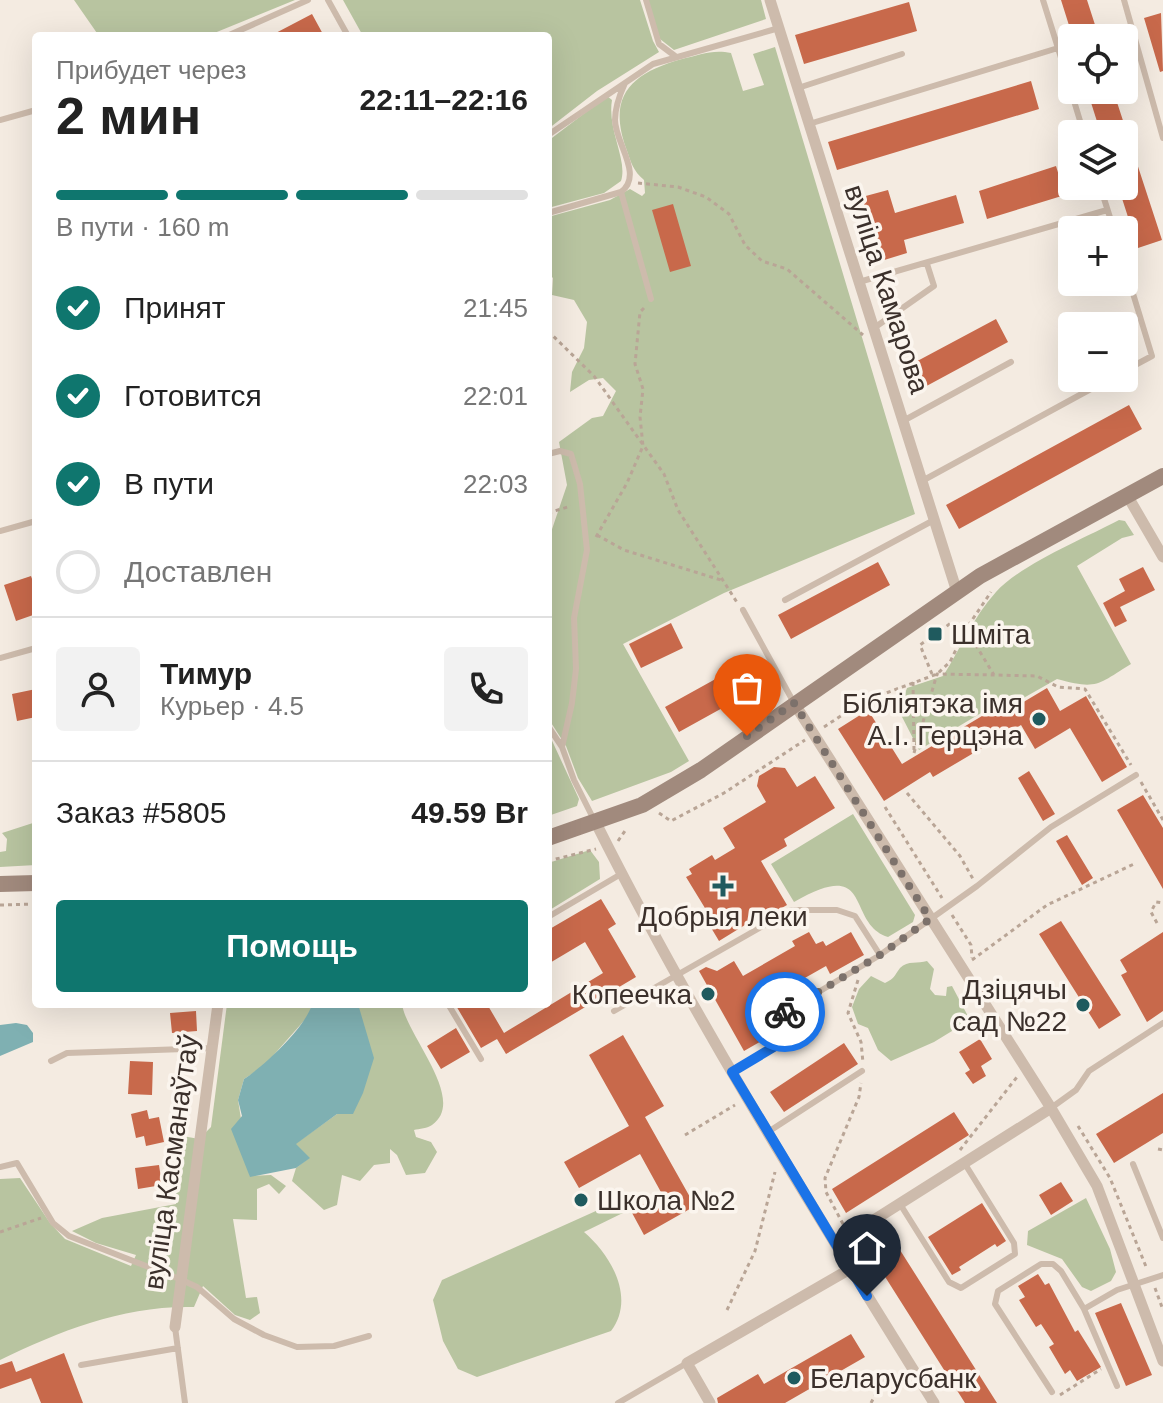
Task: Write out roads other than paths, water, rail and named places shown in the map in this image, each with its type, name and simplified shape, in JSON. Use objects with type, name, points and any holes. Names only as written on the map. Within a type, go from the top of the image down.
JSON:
[{"type":"main road","points":[[552,837],[642,805],[701,770],[980,576],[1163,476]]},
{"type":"main road","points":[[0,884],[32,883]]},
{"type":"street","name":"вуліца Камарова","points":[[770,0],[957,592]]},
{"type":"street","points":[[1127,495],[1163,557]]},
{"type":"street","points":[[794,703],[1051,1108],[1097,1186],[1163,1361]]},
{"type":"street","points":[[596,823],[675,974],[732,1072],[934,1403]]},
{"type":"street","name":"вуліца Касманаўтаў","points":[[175,1327],[218,1008]]},
{"type":"street","points":[[836,1244],[1051,1108]]},
{"type":"street","points":[[710,1403],[687,1363],[850,1269]]},
{"type":"lane","points":[[236,32],[308,0]]},
{"type":"lane","points":[[328,0],[346,32]]},
{"type":"lane","points":[[646,0],[659,44],[675,56]]},
{"type":"lane","points":[[809,124],[1058,48],[1043,0]]},
{"type":"lane","points":[[1124,0],[1163,138]]},
{"type":"lane","points":[[552,132],[627,79],[675,56],[779,28]]},
{"type":"lane","points":[[798,88],[902,54]]},
{"type":"lane","points":[[552,212],[621,192],[629,183],[631,175],[616,133],[615,119],[627,79]]},
{"type":"lane","points":[[1155,109],[1163,105]]},
{"type":"lane","points":[[0,120],[32,111]]},
{"type":"lane","points":[[621,192],[651,299]]},
{"type":"lane","points":[[1104,200],[1109,216]]},
{"type":"lane","points":[[859,282],[1107,210]]},
{"type":"lane","points":[[874,328],[934,286],[927,264]]},
{"type":"lane","points":[[1134,296],[1152,356],[1138,364]]},
{"type":"lane","points":[[903,421],[1011,362]]},
{"type":"lane","points":[[922,481],[1085,392]]},
{"type":"lane","points":[[552,453],[560,451],[571,454],[582,503],[587,550],[574,618],[576,669],[572,703],[562,747]]},
{"type":"lane","points":[[785,600],[934,520]]},
{"type":"lane","points":[[0,531],[32,522]]},
{"type":"lane","points":[[743,610],[794,703]]},
{"type":"lane","points":[[0,658],[32,649]]},
{"type":"lane","points":[[552,732],[562,747],[574,780],[596,823]]},
{"type":"lane","points":[[732,1072],[782,1042],[782,1014],[880,955],[977,886],[1051,827],[1136,775]]},
{"type":"lane","points":[[552,915],[621,874]]},
{"type":"lane","points":[[614,1011],[791,910],[837,910],[855,916],[880,955]]},
{"type":"lane","points":[[450,1008],[481,1059]]},
{"type":"lane","points":[[1051,1108],[1076,1090],[1089,1071],[1163,1023]]},
{"type":"lane","points":[[51,1061],[67,1053],[214,1048]]},
{"type":"lane","points":[[768,1132],[862,1071]]},
{"type":"lane","points":[[0,1167],[17,1163],[48,1215],[69,1236],[197,1287],[234,1319],[264,1335],[297,1347],[334,1346],[369,1336]]},
{"type":"lane","points":[[900,1204],[949,1282],[961,1288],[1015,1254],[1014,1243],[965,1164]]},
{"type":"lane","points":[[1133,1164],[1163,1238]]},
{"type":"lane","points":[[1052,1392],[995,1304],[998,1291],[1041,1264],[1053,1264],[1061,1271],[1084,1309],[1117,1386]]},
{"type":"lane","points":[[1084,1309],[1135,1283],[1163,1275]]},
{"type":"lane","points":[[175,1327],[185,1403]]},
{"type":"lane","points":[[81,1365],[178,1348]]},
{"type":"lane","points":[[618,1403],[687,1363]]},
{"type":"water","points":[[310,1008],[359,1008],[374,1058],[363,1093],[353,1114],[337,1114],[296,1144],[310,1158],[296,1168],[250,1177],[231,1129],[242,1116],[238,1100],[244,1079],[273,1056]]},
{"type":"water","points":[[0,1025],[27,1025],[33,1033],[33,1042],[0,1056]]},
{"type":"place","name":"Шміта","points":[[935,634]]},
{"type":"place","name":"Бібліятэка імя А.І. Герцэна","points":[[1039,719]]},
{"type":"place","name":"Добрыя леки","points":[[723,886]]},
{"type":"place","name":"Копеечка","points":[[708,994]]},
{"type":"place","name":"Дзіцячы сад №22","points":[[1083,1005]]},
{"type":"place","name":"Школа №2","points":[[581,1200]]},
{"type":"place","name":"Беларусбанк","points":[[794,1378]]}]
